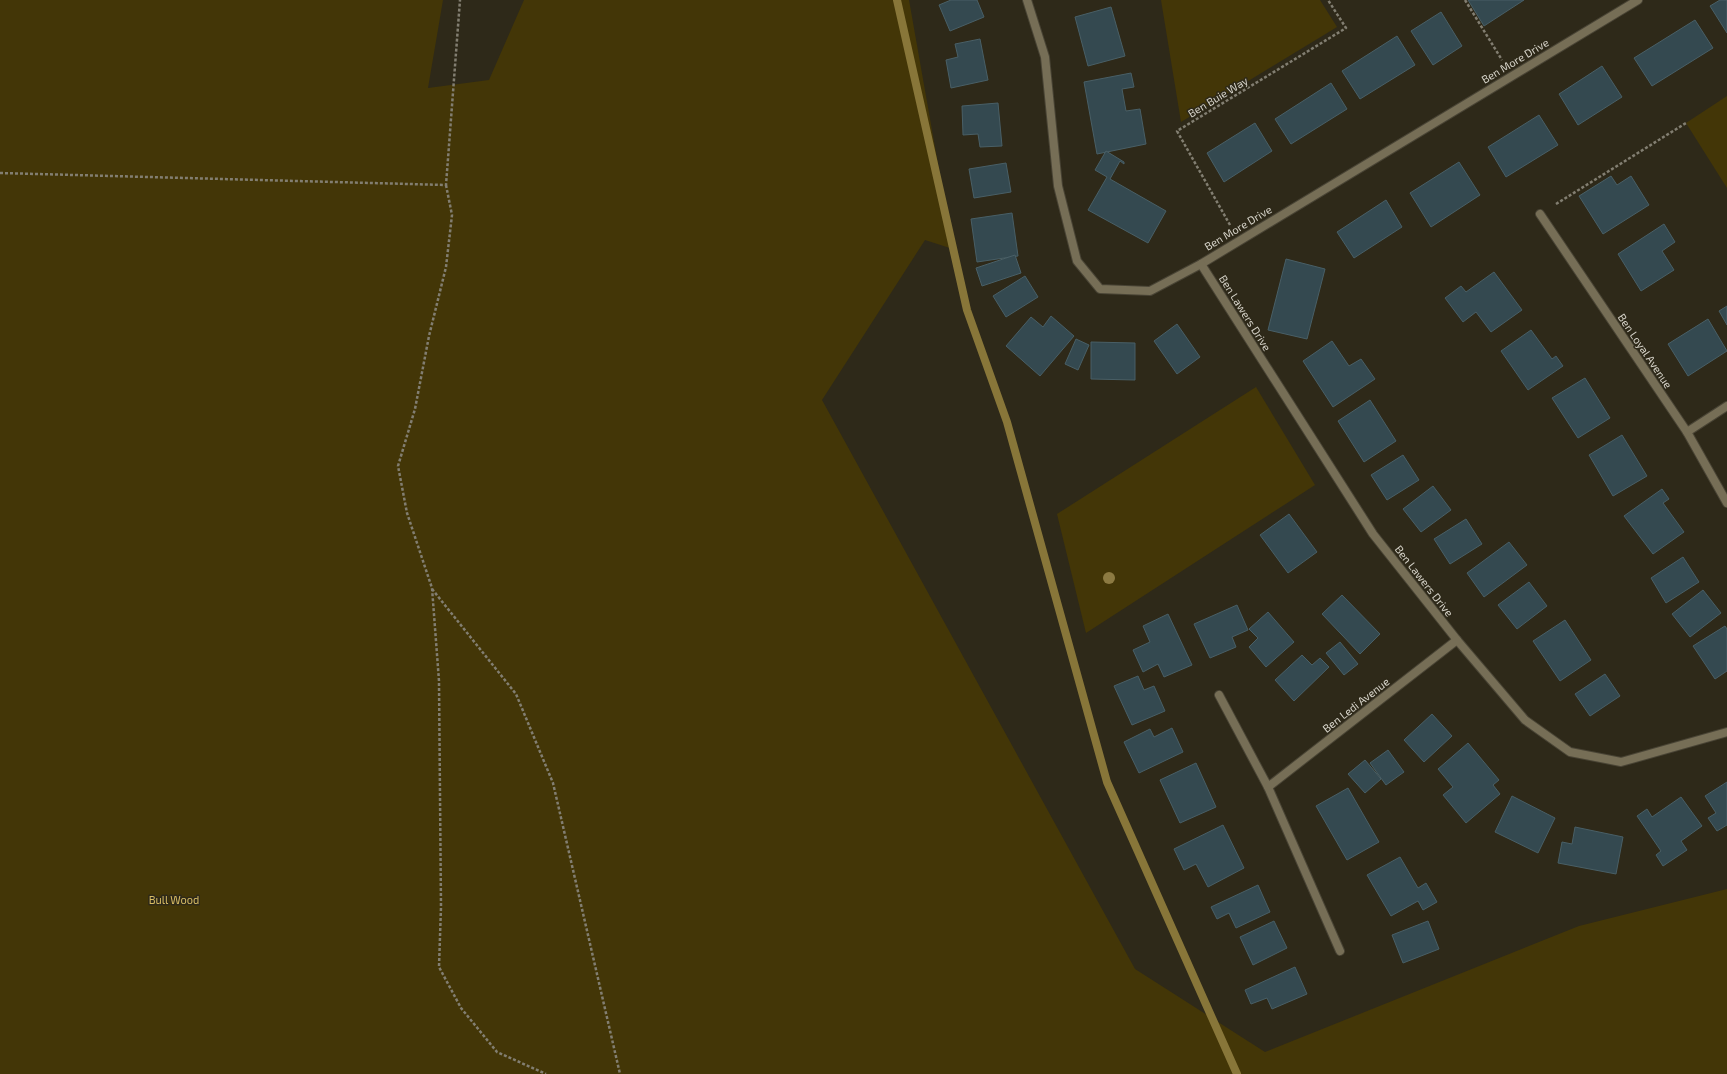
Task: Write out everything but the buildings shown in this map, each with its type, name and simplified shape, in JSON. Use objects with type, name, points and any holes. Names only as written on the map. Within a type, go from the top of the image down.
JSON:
[{"type":"street","name":"Ben More Drive","points":[[1027,0],[1045,57],[1058,186],[1077,261],[1100,289],[1150,291],[1201,264],[1638,0]]},
{"type":"street","name":"Ben Loyal Avenue","points":[[1540,214],[1687,432],[1727,503]]},
{"type":"street","name":"Ben Lawers Drive","points":[[1201,264],[1373,534],[1458,640],[1525,720],[1570,752],[1621,762],[1727,732]]},
{"type":"street","points":[[1687,432],[1727,406]]},
{"type":"street","name":"Ben Ledi Avenue","points":[[1268,787],[1458,640]]},
{"type":"street","points":[[1219,696],[1268,787],[1340,951]]},
{"type":"path","points":[[460,0],[446,185],[452,216],[446,267],[429,336],[415,409],[398,466],[407,513],[432,588],[440,688],[441,907],[439,967],[461,1008],[497,1052],[546,1074]]},
{"type":"path","name":"Ben Buie Way","points":[[1239,241],[1177,131],[1346,28],[1328,0]]},
{"type":"path","points":[[1465,0],[1512,76]]},
{"type":"path","points":[[1540,214],[1686,122]]},
{"type":"path","points":[[0,173],[446,185]]},
{"type":"path","points":[[432,588],[516,694],[553,783],[620,1074]]},
{"type":"green space","name":"Bull Wood","points":[[0,0],[443,0],[428,88],[489,80],[524,0],[909,0],[953,249],[925,240],[822,400],[1135,969],[1265,1052],[1579,926],[1727,889],[1727,1074],[0,1074]]},
{"type":"green space","points":[[1161,0],[1320,0],[1337,27],[1181,122]]},
{"type":"green space","points":[[1727,96],[1727,188],[1686,123]]},
{"type":"green space","points":[[1256,387],[1315,485],[1086,633],[1057,514]]},
{"type":"waterway","points":[[897,0],[967,310],[1007,422],[1107,782],[1237,1074]]}]
